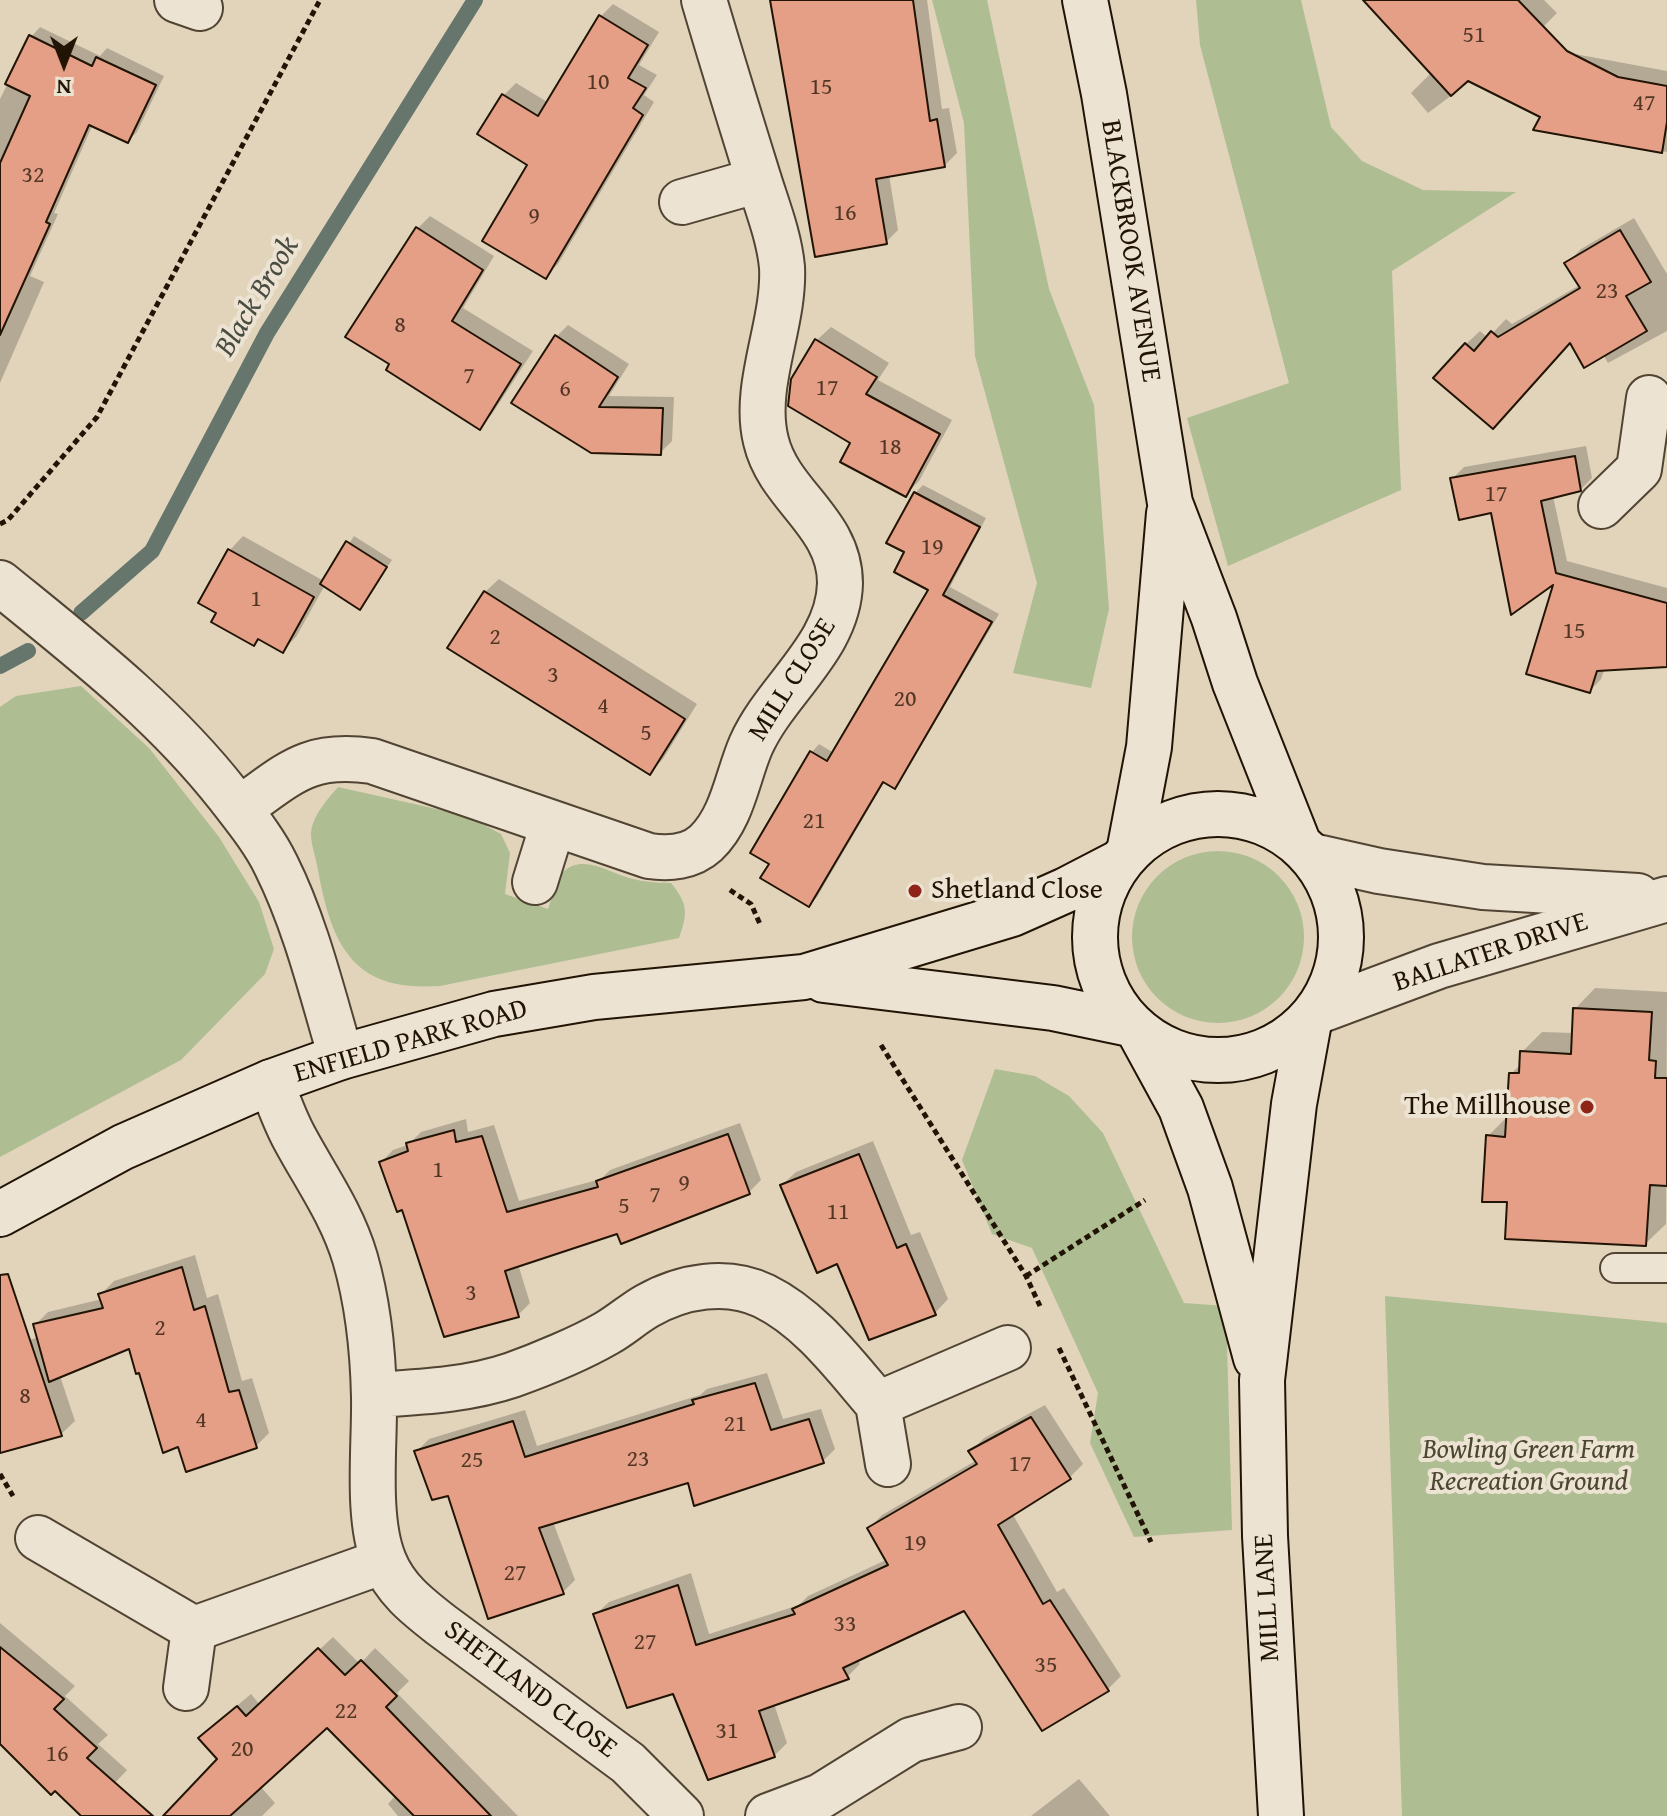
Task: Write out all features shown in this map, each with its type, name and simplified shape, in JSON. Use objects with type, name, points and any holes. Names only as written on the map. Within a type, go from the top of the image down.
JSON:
[{"type":"street","name":"MILL CLOSE","points":[[239,809],[308,764],[337,757],[372,761],[649,856],[679,856],[694,852],[705,844],[724,818],[762,721],[821,643],[834,618],[840,578],[831,540],[780,473],[765,440],[763,401],[781,295],[779,245],[704,0]]},
{"type":"street","name":"BLACKBROOK AVENUE","points":[[1085,0],[1107,109],[1170,503],[1235,683],[1305,849]]},
{"type":"street","points":[[682,202],[759,180]]},
{"type":"street","points":[[1601,506],[1653,476],[1649,398]]},
{"type":"street","name":"BLACKBROOK AVENUE","points":[[1125,857],[1149,747],[1170,503]]},
{"type":"street","points":[[0,583],[135,694],[197,755],[239,809],[275,863],[288,890],[341,1057]]},
{"type":"street","points":[[1218,815],[1267,824],[1305,849],[1330,885],[1341,917],[1341,950],[1333,984],[1312,1017],[1279,1045],[1245,1058],[1208,1060],[1172,1052],[1135,1028],[1109,996],[1097,962],[1095,927],[1103,892],[1125,857],[1159,829],[1193,817],[1218,815]]},
{"type":"street","points":[[535,882],[553,824]]},
{"type":"street","name":"BALLATER DRIVE","points":[[1305,849],[1379,871],[1483,887],[1667,898]]},
{"type":"street","name":"ENFIELD PARK ROAD","points":[[0,1214],[123,1147],[271,1082],[341,1057],[494,1014],[594,997],[804,977],[1012,914],[1066,890],[1125,857]]},
{"type":"street","name":"BALLATER DRIVE","points":[[1312,1017],[1453,961],[1667,898]]},
{"type":"street","name":"ENFIELD PARK ROAD","points":[[804,977],[1053,1008],[1135,1028]]},
{"type":"street","name":"MILL LANE","points":[[1281,1816],[1265,1536],[1262,1380],[1294,1104],[1312,1017]]},
{"type":"street","name":"MILL LANE","points":[[1135,1028],[1181,1108],[1210,1188],[1262,1380]]},
{"type":"street","name":"SHETLAND CLOSE","points":[[271,1082],[295,1138],[336,1208],[354,1256],[369,1323],[374,1395],[376,1536],[395,1583],[413,1602],[628,1763],[681,1816]]},
{"type":"street","points":[[374,1395],[445,1391],[511,1375],[605,1334],[648,1305],[686,1290],[724,1285],[762,1295],[793,1313],[828,1346],[878,1404],[888,1464]]},
{"type":"street","points":[[878,1404],[1008,1348]]},
{"type":"street","points":[[38,1538],[194,1629],[384,1561]]},
{"type":"street","points":[[186,1688],[194,1629]]},
{"type":"street","points":[[768,1816],[821,1796],[911,1740],[959,1727]]},
{"type":"lane","points":[[1615,1268],[1667,1268]]},
{"type":"path","points":[[0,524],[8,520],[97,417],[320,0]]},
{"type":"path","points":[[881,1045],[1026,1276],[1042,1310]]},
{"type":"path","points":[[1026,1276],[1145,1200]]},
{"type":"path","points":[[1054,1335],[1151,1542]]},
{"type":"green space","points":[[932,0],[987,0],[1049,289],[1094,405],[1109,609],[1091,688],[1013,673],[1037,583],[975,356],[964,123]]},
{"type":"green space","points":[[1196,0],[1301,0],[1331,127],[1362,161],[1423,190],[1516,192],[1392,271],[1401,490],[1228,566],[1187,418],[1289,383],[1200,45]]},
{"type":"green space","points":[[81,686],[149,748],[219,837],[259,902],[274,949],[265,974],[181,1060],[0,1157],[0,707],[16,696]]},
{"type":"green space","points":[[338,787],[468,816],[501,834],[510,853],[505,894],[548,909],[562,873],[579,864],[597,866],[638,880],[671,883],[685,909],[679,938],[440,986],[403,985],[377,978],[356,964],[338,939],[327,910],[312,846],[314,821]]},
{"type":"green space","points":[[1218,851],[1251,858],[1279,876],[1297,904],[1304,937],[1297,970],[1279,998],[1251,1016],[1218,1023],[1185,1016],[1157,998],[1139,970],[1132,937],[1139,904],[1157,876],[1185,858]]},
{"type":"green space","points":[[995,1069],[1035,1076],[1069,1096],[1103,1133],[1184,1303],[1226,1306],[1232,1530],[1134,1537],[1090,1443],[1098,1393],[1032,1248],[992,1234],[962,1160]]},
{"type":"green space","name":"Bowling Green Farm Recreation Ground","points":[[1385,1296],[1667,1323],[1667,1816],[1402,1816]]},
{"type":"building","points":[[770,0],[913,0],[930,121],[937,119],[945,167],[876,179],[887,244],[815,257]]},
{"type":"building","points":[[1363,0],[1518,0],[1567,51],[1618,77],[1667,86],[1667,122],[1662,153],[1533,130],[1540,117],[1468,81],[1451,96]]},
{"type":"building","points":[[599,15],[648,45],[628,78],[646,88],[633,108],[643,115],[546,279],[482,241],[527,165],[477,134],[502,94],[538,116]]},
{"type":"building","points":[[29,35],[92,66],[96,57],[156,85],[128,143],[89,125],[46,222],[50,224],[0,335],[0,163],[30,96],[5,84]]},
{"type":"building","points":[[416,227],[483,270],[452,321],[521,364],[480,430],[386,370],[389,364],[345,337]]},
{"type":"building","points":[[1620,230],[1651,282],[1626,296],[1647,331],[1584,368],[1570,343],[1493,429],[1433,378],[1465,343],[1474,351],[1491,331],[1498,337],[1580,288],[1564,263]]},
{"type":"building","points":[[555,335],[618,377],[599,407],[663,408],[661,455],[591,453],[511,403]]},
{"type":"building","points":[[815,339],[877,377],[866,394],[940,434],[906,497],[840,462],[850,443],[788,406],[791,379]]},
{"type":"building","points":[[1575,456],[1581,491],[1541,501],[1556,573],[1667,603],[1667,667],[1597,671],[1590,693],[1526,674],[1553,585],[1511,615],[1491,513],[1459,520],[1450,478]]},
{"type":"building","points":[[914,492],[980,527],[943,595],[992,622],[895,789],[883,782],[809,907],[760,878],[769,864],[750,853],[810,751],[827,761],[928,590],[894,572],[904,552],[886,543]]},
{"type":"building","points":[[346,541],[387,567],[360,610],[320,584]]},
{"type":"building","points":[[228,549],[314,597],[283,653],[258,639],[254,646],[211,622],[216,613],[198,603]]},
{"type":"building","points":[[484,591],[685,719],[650,775],[447,648]]},
{"type":"building","name":"The Millhouse","points":[[1573,1008],[1652,1012],[1649,1060],[1656,1061],[1655,1078],[1667,1078],[1667,1186],[1650,1185],[1646,1246],[1505,1239],[1507,1202],[1482,1202],[1486,1135],[1505,1137],[1509,1073],[1519,1073],[1520,1051],[1571,1054]]},
{"type":"building","points":[[454,1130],[456,1142],[482,1136],[507,1212],[598,1187],[596,1181],[728,1134],[750,1194],[621,1244],[617,1234],[505,1271],[519,1317],[444,1337],[402,1210],[397,1212],[379,1162],[408,1151],[406,1143]]},
{"type":"building","points":[[859,1154],[897,1248],[906,1244],[936,1315],[869,1340],[837,1264],[817,1273],[780,1185]]},
{"type":"building","points":[[182,1267],[194,1310],[205,1306],[229,1392],[239,1390],[257,1448],[186,1472],[178,1447],[163,1453],[129,1349],[49,1382],[33,1324],[103,1308],[98,1294]]},
{"type":"building","points":[[8,1274],[62,1436],[0,1453],[0,1275]]},
{"type":"building","points":[[755,1383],[771,1430],[809,1419],[824,1463],[694,1506],[688,1483],[539,1528],[564,1594],[488,1619],[448,1496],[432,1500],[414,1451],[513,1421],[525,1457],[694,1404],[692,1400]]},
{"type":"building","points":[[1031,1417],[1071,1479],[998,1525],[1043,1604],[1050,1600],[1109,1691],[1042,1731],[964,1611],[843,1668],[849,1679],[759,1711],[775,1757],[708,1780],[673,1694],[627,1708],[593,1614],[678,1585],[696,1645],[795,1614],[792,1609],[888,1565],[867,1528],[977,1464],[968,1451]]},
{"type":"building","points":[[0,1647],[64,1699],[54,1709],[97,1748],[87,1758],[153,1816],[81,1816],[55,1791],[51,1795],[0,1744]]},
{"type":"building","points":[[318,1648],[345,1675],[361,1660],[397,1696],[386,1707],[491,1816],[414,1816],[327,1728],[230,1816],[163,1816],[217,1759],[198,1738],[237,1706],[246,1716]]},
{"type":"waterway","name":"Black Brook","points":[[81,613],[152,551],[267,333],[475,0]]},
{"type":"waterway","name":"Black Brook","points":[[0,666],[28,651]]},
{"type":"place","name":"Shetland Close","points":[[915,891]]},
{"type":"place","name":"The Millhouse","points":[[1587,1107]]}]
